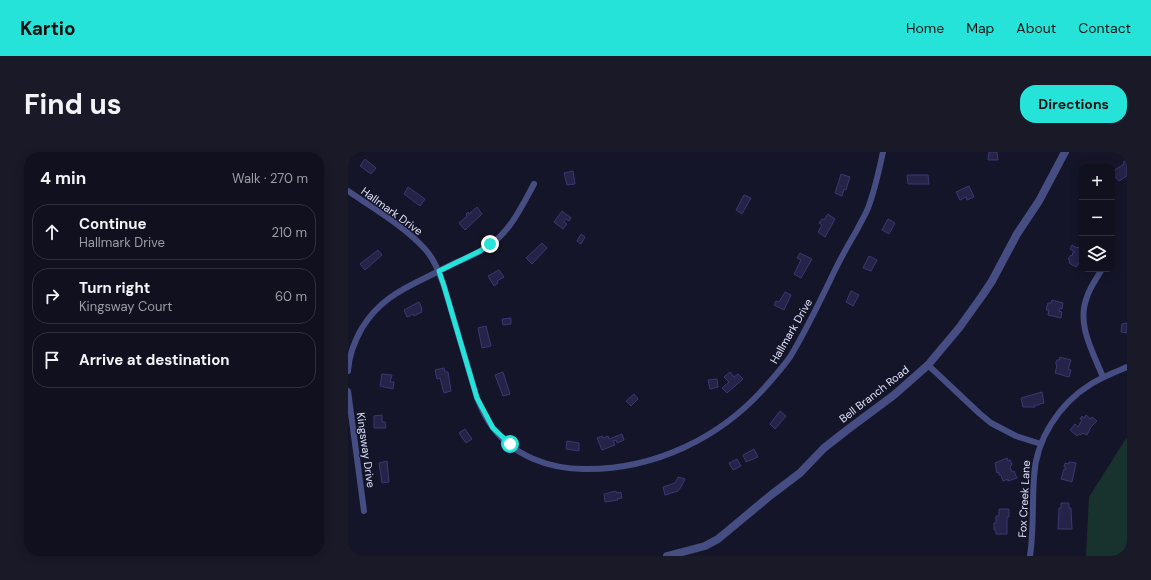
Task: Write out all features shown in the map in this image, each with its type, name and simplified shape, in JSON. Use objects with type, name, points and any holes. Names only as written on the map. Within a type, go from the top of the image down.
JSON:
[{"type":"street","name":"Hallmark Drive","points":[[348,191],[413,237],[425,249],[439,271],[477,398],[493,428],[518,450],[549,465],[560,468],[591,469],[640,463],[678,451],[709,435],[730,421],[758,396],[790,358],[842,256],[868,209],[875,189],[883,152]]},
{"type":"street","name":"Bell Branch Road","points":[[668,556],[705,546],[718,539],[800,473],[824,448],[894,395],[928,365],[959,328],[992,281],[1017,234],[1043,196],[1065,152]]},
{"type":"street","points":[[348,371],[350,354],[360,332],[374,312],[388,298],[403,288],[480,251],[503,234],[515,218],[534,184]]},
{"type":"street","points":[[1100,272],[1087,296],[1084,306],[1083,325],[1103,377]]},
{"type":"street","points":[[928,365],[978,414],[991,423],[1016,436],[1041,444]]},
{"type":"street","name":"Fox Creek Lane","points":[[1030,556],[1033,527],[1034,475],[1036,461],[1046,431],[1055,417],[1077,393],[1103,377],[1127,367]]},
{"type":"street","name":"Kingsway Drive","points":[[348,392],[364,511]]},
{"type":"green space","points":[[1127,437],[1127,556],[1086,556],[1089,497]]},
{"type":"building","points":[[989,152],[997,152],[998,160],[988,160]]},
{"type":"building","points":[[365,159],[376,168],[371,174],[360,166]]},
{"type":"building","points":[[1123,162],[1127,162],[1127,176],[1119,181],[1115,176],[1115,170],[1124,164]]},
{"type":"building","points":[[573,171],[575,184],[567,185],[564,173]]},
{"type":"building","points":[[841,174],[850,177],[846,190],[844,189],[842,196],[835,193]]},
{"type":"building","points":[[907,175],[928,175],[929,184],[908,184]]},
{"type":"building","points":[[969,186],[974,197],[967,200],[966,197],[960,200],[956,192]]},
{"type":"building","points":[[408,187],[425,199],[420,206],[404,194]]},
{"type":"building","points":[[744,195],[751,198],[742,214],[736,210]]},
{"type":"building","points":[[477,207],[482,214],[465,230],[459,223],[467,216],[466,214],[468,212],[469,214]]},
{"type":"building","points":[[562,211],[571,218],[569,221],[566,219],[564,222],[567,224],[563,229],[554,222]]},
{"type":"building","points":[[828,214],[835,219],[825,237],[818,232],[822,225],[819,223],[822,219],[824,220]]},
{"type":"building","points":[[888,219],[895,223],[889,234],[882,230]]},
{"type":"building","points":[[581,234],[585,237],[581,244],[577,241]]},
{"type":"building","points":[[542,243],[547,248],[532,264],[526,258]]},
{"type":"building","points":[[1072,245],[1079,248],[1079,263],[1076,267],[1069,263],[1070,260],[1068,259],[1071,255],[1072,256],[1073,252],[1075,252],[1070,249]]},
{"type":"building","points":[[378,250],[382,255],[365,270],[360,264]]},
{"type":"building","points":[[800,253],[812,259],[801,278],[794,274],[801,260],[797,258]]},
{"type":"building","points":[[869,256],[877,260],[871,271],[863,268]]},
{"type":"building","points":[[499,270],[504,277],[497,281],[498,283],[494,286],[488,276]]},
{"type":"building","points":[[851,291],[859,295],[853,306],[846,302]]},
{"type":"building","points":[[785,292],[791,295],[784,310],[774,305],[776,301],[779,302]]},
{"type":"building","points":[[1052,300],[1063,303],[1062,309],[1060,308],[1059,311],[1062,312],[1061,318],[1048,315],[1049,310],[1046,310],[1048,303],[1051,303]]},
{"type":"building","points":[[419,302],[422,312],[414,316],[413,314],[407,317],[404,310]]},
{"type":"building","points":[[511,318],[511,324],[503,325],[502,319]]},
{"type":"building","points":[[1127,323],[1127,333],[1121,332],[1122,324]]},
{"type":"building","points":[[486,326],[491,346],[482,348],[478,328]]},
{"type":"building","points":[[1060,357],[1071,360],[1068,369],[1071,370],[1069,377],[1055,373],[1057,366],[1056,362]]},
{"type":"building","points":[[444,368],[445,372],[448,372],[451,391],[444,393],[440,378],[437,379],[435,370]]},
{"type":"building","points":[[503,372],[510,394],[503,396],[495,375]]},
{"type":"building","points":[[730,372],[734,377],[738,374],[743,379],[727,393],[722,388],[729,382],[724,377]]},
{"type":"building","points":[[382,374],[392,375],[390,382],[394,382],[393,389],[380,386]]},
{"type":"building","points":[[717,379],[718,387],[710,389],[708,380]]},
{"type":"building","points":[[1042,392],[1044,403],[1035,405],[1035,407],[1023,407],[1021,398]]},
{"type":"building","points":[[634,394],[638,399],[631,406],[626,401]]},
{"type":"building","points":[[780,411],[786,416],[775,429],[770,424]]},
{"type":"building","points":[[382,415],[382,422],[385,422],[386,428],[374,428],[374,416]]},
{"type":"building","points":[[1086,415],[1097,421],[1091,427],[1087,435],[1083,433],[1077,436],[1070,430],[1075,424],[1078,427],[1082,420],[1080,419],[1082,416],[1084,418]]},
{"type":"building","points":[[465,429],[472,439],[466,443],[459,433]]},
{"type":"building","points":[[622,434],[624,440],[617,443],[616,440],[613,441],[615,445],[602,450],[597,438],[608,436],[609,439]]},
{"type":"building","points":[[567,441],[579,443],[579,451],[566,449]]},
{"type":"building","points":[[754,449],[758,457],[746,462],[743,455]]},
{"type":"building","points":[[1007,458],[1012,464],[1010,467],[1012,472],[1014,471],[1017,478],[1003,481],[1001,475],[999,475],[999,472],[997,473],[995,463]]},
{"type":"building","points":[[737,459],[741,466],[733,470],[729,463]]},
{"type":"building","points":[[387,461],[389,482],[382,483],[379,463]]},
{"type":"building","points":[[1069,462],[1076,463],[1072,482],[1061,479],[1064,469],[1065,470],[1066,468],[1064,467],[1065,463],[1068,464]]},
{"type":"building","points":[[678,477],[685,479],[681,487],[678,491],[665,495],[663,487],[675,483]]},
{"type":"building","points":[[616,491],[617,493],[621,492],[622,498],[605,502],[604,494]]},
{"type":"building","points":[[1061,503],[1069,503],[1069,508],[1071,508],[1072,529],[1058,529],[1059,508],[1061,508]]},
{"type":"building","points":[[999,509],[1009,509],[1009,517],[1007,517],[1007,534],[996,534],[996,530],[994,530],[996,516],[999,516]]},
{"type":"route","points":[[490,244],[469,257],[439,271],[477,398],[493,428],[510,444]]}]
